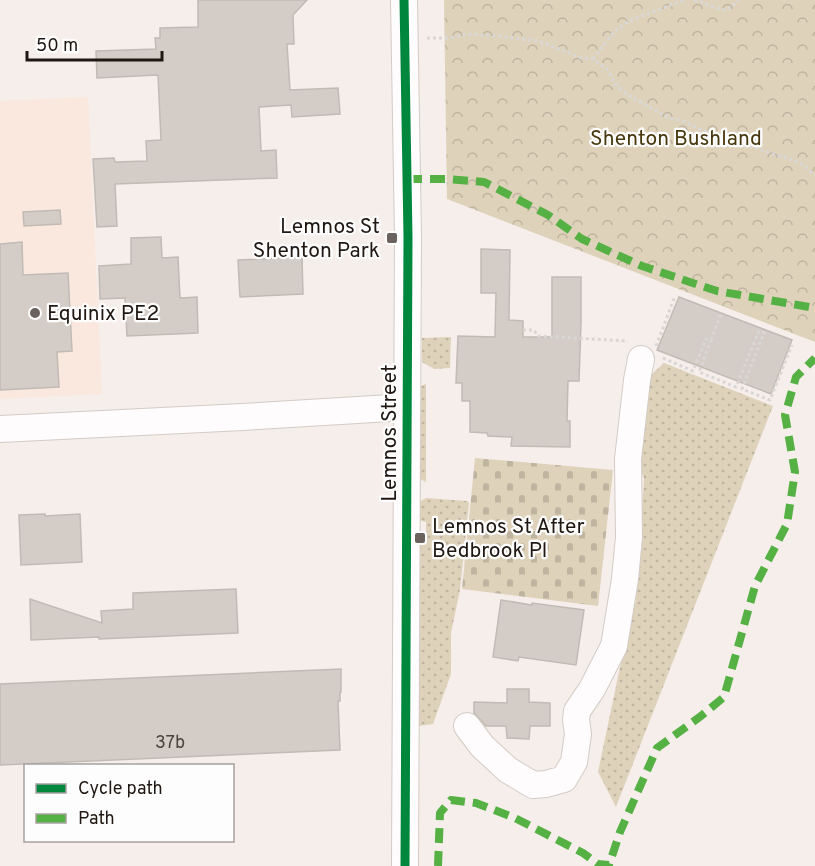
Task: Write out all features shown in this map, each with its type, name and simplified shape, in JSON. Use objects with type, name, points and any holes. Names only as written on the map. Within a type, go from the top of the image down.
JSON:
[{"type":"street","name":"Lemnos Street","points":[[404,0],[408,237],[405,866]]},
{"type":"street","points":[[467,726],[482,746],[508,770],[533,785],[564,779],[574,762],[578,734],[577,711],[592,689],[614,646],[626,579],[629,537],[628,459],[637,380],[646,351]]},
{"type":"street","points":[[0,429],[407,407]]},
{"type":"path","points":[[592,59],[614,32],[629,21],[684,0]]},
{"type":"path","points":[[694,0],[727,10],[739,0]]},
{"type":"path","points":[[405,39],[449,38],[468,34],[539,41],[582,58],[592,59],[608,70],[615,84],[628,95],[669,118],[684,121],[730,142],[747,145],[799,162],[815,176]]},
{"type":"path","points":[[646,351],[675,296]]},
{"type":"path","points":[[721,314],[699,372],[736,387],[759,331],[764,333],[742,388],[770,400],[792,345]]},
{"type":"path","points":[[523,330],[534,330],[538,336],[646,351],[693,370],[706,339],[711,340]]},
{"type":"shaded area","points":[[88,97],[102,394],[0,399],[0,101]]},
{"type":"green space","name":"Shenton Bushland","points":[[444,0],[815,0],[815,342],[447,199]]},
{"type":"green space","points":[[451,337],[450,368],[434,369],[422,362],[422,338]]},
{"type":"green space","points":[[664,363],[773,406],[616,807],[598,772],[636,600],[644,479],[635,452],[642,383]]},
{"type":"green space","points":[[426,384],[426,482],[420,479],[421,386]]},
{"type":"green space","points":[[475,458],[613,470],[598,606],[462,589]]},
{"type":"green space","points":[[426,498],[469,503],[460,590],[451,633],[451,674],[433,724],[419,726],[419,539],[426,538],[426,522],[419,519],[419,502]]},
{"type":"building","points":[[198,0],[307,0],[293,15],[294,44],[287,44],[290,90],[338,88],[340,114],[292,117],[291,105],[259,107],[261,151],[276,150],[277,178],[115,184],[117,226],[97,227],[93,159],[114,158],[115,162],[147,161],[146,141],[161,140],[158,75],[97,78],[96,51],[156,49],[155,38],[160,38],[160,28],[198,27]]},
{"type":"building","points":[[60,210],[61,224],[24,226],[23,212]]},
{"type":"building","points":[[161,237],[162,258],[178,257],[180,298],[197,297],[198,333],[127,336],[125,298],[100,299],[99,266],[131,264],[131,238]]},
{"type":"building","name":"Equinix PE2","points":[[22,242],[23,275],[68,273],[72,351],[57,352],[59,387],[0,390],[0,244]]},
{"type":"building","points":[[481,249],[510,250],[509,320],[523,321],[523,337],[552,337],[552,277],[581,277],[579,381],[568,381],[567,421],[570,421],[570,447],[511,446],[512,437],[488,436],[487,433],[470,432],[470,401],[462,401],[462,383],[456,383],[458,336],[495,337],[496,293],[481,293]]},
{"type":"building","points":[[302,257],[303,294],[240,297],[238,260]]},
{"type":"building","points":[[679,297],[792,340],[771,394],[657,350]]},
{"type":"building","points":[[45,514],[45,516],[80,514],[82,562],[21,565],[19,515]]},
{"type":"building","points":[[236,589],[238,633],[31,640],[30,599],[102,623],[101,611],[133,609],[133,593]]},
{"type":"building","points":[[501,600],[584,610],[576,665],[519,657],[518,661],[493,657]]},
{"type":"building","points":[[341,669],[341,692],[340,701],[338,701],[340,750],[0,765],[0,684]]},
{"type":"building","points":[[507,689],[529,689],[529,702],[550,703],[550,726],[530,726],[529,739],[507,738],[506,726],[486,726],[474,713],[474,702],[507,703]]},
{"type":"marked path","points":[[407,179],[484,182],[548,215],[582,239],[642,266],[717,291],[815,308]]},
{"type":"marked path","points":[[438,866],[440,813],[451,800],[476,803],[515,818],[583,853],[598,864],[609,865],[620,832],[657,748],[724,697],[755,586],[787,524],[795,472],[785,415],[796,377],[815,358]]},
{"type":"cycle path","points":[[404,0],[408,237],[405,866]]},
{"type":"place","name":"Lemnos St Shenton Park","points":[[392,238]]},
{"type":"place","name":"Equinix PE2","points":[[35,313]]},
{"type":"place","name":"Lemnos St After Bedbrook Pl","points":[[420,538]]}]
